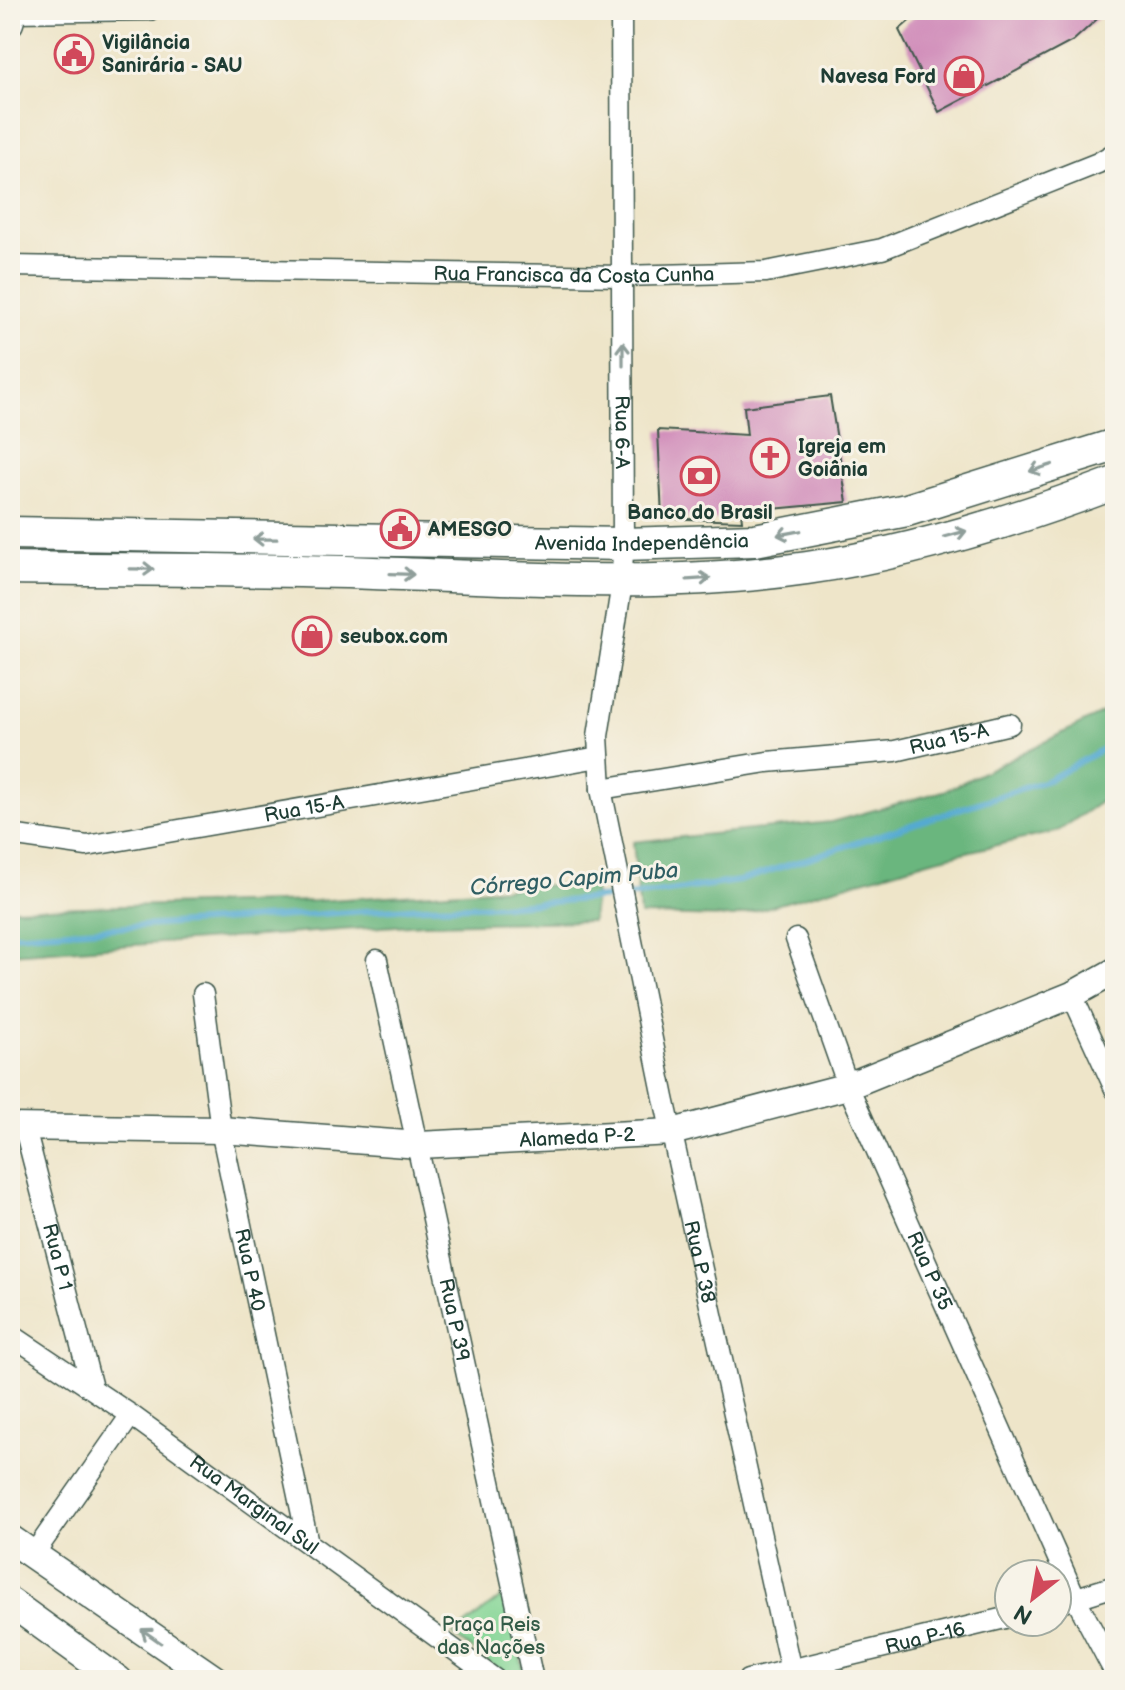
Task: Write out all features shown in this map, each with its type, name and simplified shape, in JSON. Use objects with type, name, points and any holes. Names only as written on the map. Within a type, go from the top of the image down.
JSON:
[{"type":"main road","name":"Avenida Independência","points":[[10,568],[755,540],[892,513],[1115,445]]},
{"type":"main road","name":"Avenida Independência","points":[[10,533],[324,556],[622,583],[699,580],[808,568],[1040,511],[1115,483]]},
{"type":"main road","points":[[21,1547],[215,1680]]},
{"type":"main road","points":[[10,1602],[118,1680]]},
{"type":"street","points":[[12,15],[150,10]]},
{"type":"street","name":"Rua 6-A","points":[[615,852],[601,789],[598,736],[622,583],[621,10]]},
{"type":"street","name":"Rua Francisca da Costa Cunha","points":[[10,266],[623,276],[766,272],[882,249],[1098,163],[1115,153]]},
{"type":"street","name":"Rua 15-A","points":[[601,789],[767,762],[895,751],[1010,724]]},
{"type":"street","name":"Rua 15-A","points":[[10,835],[87,846],[599,757]]},
{"type":"street","name":"Rua P 38","points":[[615,852],[628,928],[672,1132],[798,1675]]},
{"type":"street","name":"Rua P 35","points":[[796,939],[848,1086],[1048,1558]]},
{"type":"street","name":"Rua P 39","points":[[377,960],[533,1680]]},
{"type":"street","name":"Alameda P-2","points":[[17,1126],[221,1130],[419,1145],[672,1132],[848,1086],[1072,995],[1115,971]]},
{"type":"street","name":"Rua P 40","points":[[203,994],[221,1130],[308,1543]]},
{"type":"street","points":[[1072,995],[1115,1089]]},
{"type":"street","name":"Rua P 1","points":[[17,1126],[92,1388]]},
{"type":"street","name":"Rua Marginal Sul","points":[[10,1334],[131,1415],[496,1680]]},
{"type":"street","points":[[21,1547],[131,1415]]},
{"type":"street","points":[[1073,1599],[1115,1586]]},
{"type":"street","name":"Rua P 35","points":[[1073,1611],[1115,1673]]},
{"type":"street","name":"Rua P-16","points":[[748,1680],[798,1675],[993,1621]]},
{"type":"green space","points":[[1115,707],[1115,792],[1058,831],[932,860],[734,917],[640,915],[633,842],[831,822],[947,790]]},
{"type":"green space","points":[[596,882],[592,921],[423,924],[10,954],[10,909],[315,901]]},
{"type":"green space","name":"Praça Reis das Nações","points":[[505,1594],[526,1680],[512,1680],[453,1635]]},
{"type":"building","name":"Navesa Ford","points":[[922,10],[1107,10],[1073,41],[939,112],[899,30]]},
{"type":"building","points":[[830,396],[847,502],[741,512],[742,521],[662,518],[658,430],[747,435],[744,407]]},
{"type":"waterway","name":"Córrego Capim Puba","points":[[10,935],[424,907],[514,905],[648,894],[739,881],[1048,780],[1115,742]]},
{"type":"place","name":"Vigilância Sanirária - SAU","points":[[74,54]]},
{"type":"place","name":"Navesa Ford","points":[[964,76]]},
{"type":"place","name":"Igreja em Goiânia","points":[[770,458]]},
{"type":"place","name":"Banco do Brasil","points":[[700,476]]},
{"type":"place","name":"AMESGO","points":[[400,529]]},
{"type":"place","name":"seubox.com","points":[[312,636]]}]
